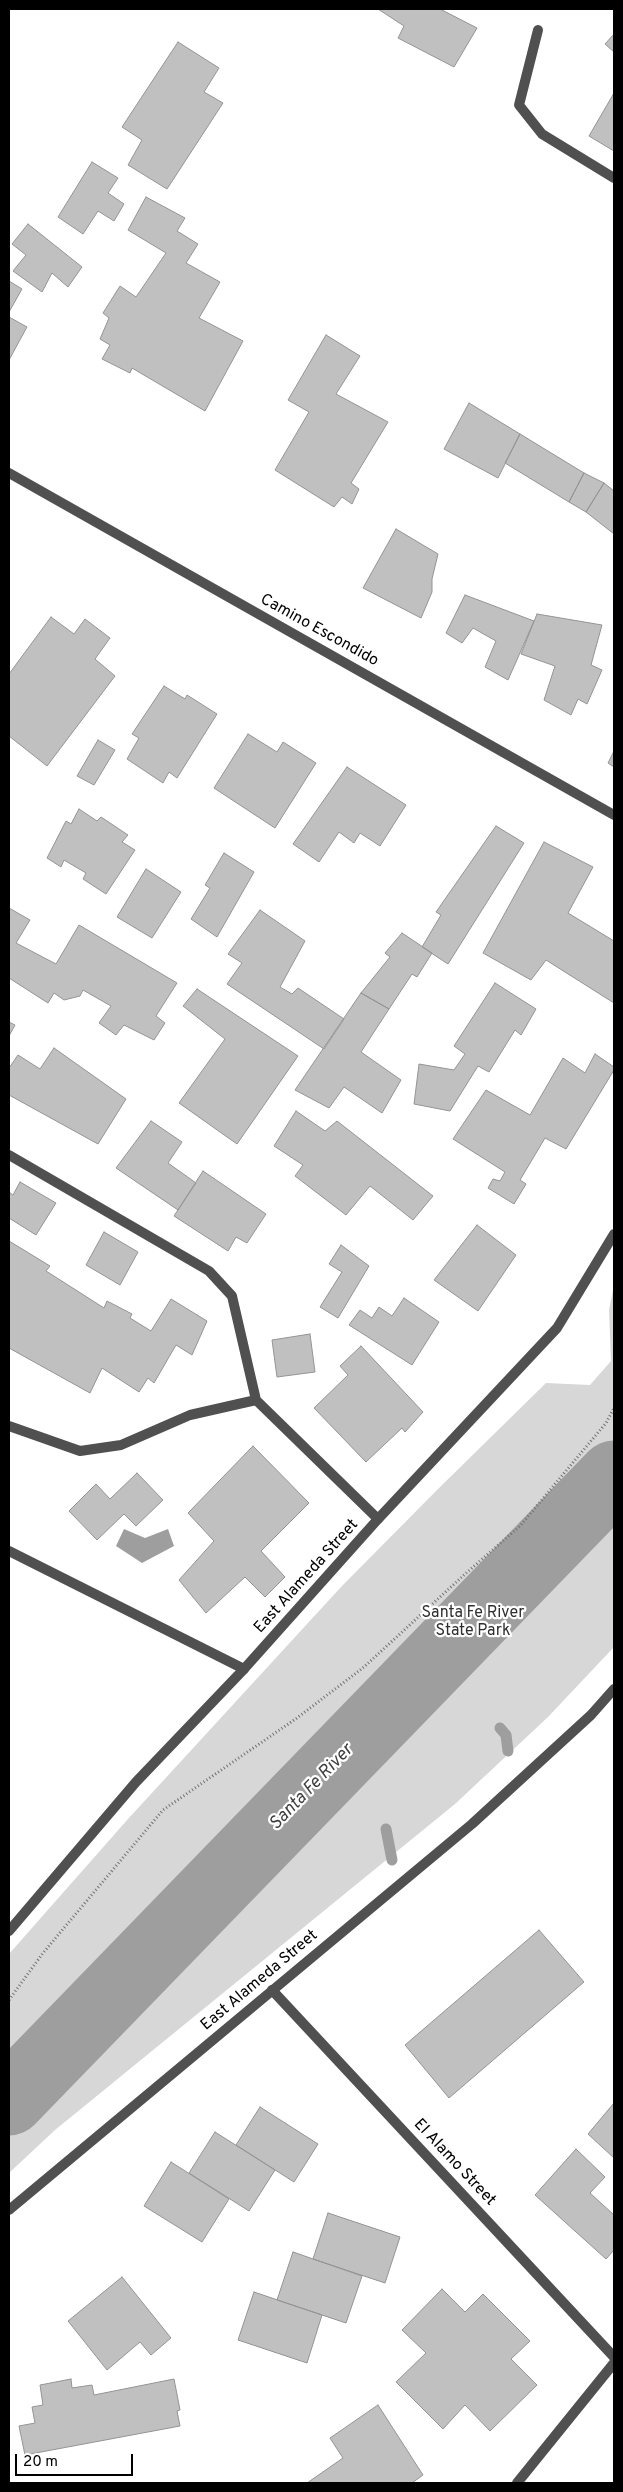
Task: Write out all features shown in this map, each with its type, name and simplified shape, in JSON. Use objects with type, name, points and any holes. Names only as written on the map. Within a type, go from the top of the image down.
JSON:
[{"type":"street","points":[[538,30],[519,105],[542,134],[614,178]]},
{"type":"street","name":"Camino Escondido","points":[[9,473],[614,815]]},
{"type":"street","points":[[9,1155],[209,1271],[232,1296],[256,1400],[378,1520]]},
{"type":"street","name":"East Alameda Street","points":[[9,1931],[136,1782],[244,1669],[378,1520],[557,1328],[614,1234]]},
{"type":"street","points":[[9,1426],[80,1451],[121,1445],[190,1415],[256,1400]]},
{"type":"street","points":[[9,1551],[244,1669]]},
{"type":"street","name":"East Alameda Street","points":[[9,2210],[472,1824],[591,1715],[614,1689]]},
{"type":"street","name":"El Alamo Street","points":[[272,1990],[614,2357]]},
{"type":"street","points":[[517,2483],[614,2363]]},
{"type":"path","points":[[9,2000],[43,1953],[163,1810],[297,1718],[364,1668],[520,1526],[606,1423],[614,1408]]},
{"type":"green space","name":"Santa Fe River State Park","points":[[614,1285],[614,1647],[548,1717],[455,1804],[55,2130],[9,2173],[9,1954],[128,1819],[341,1587],[546,1383],[590,1385],[611,1361],[609,1310]]},
{"type":"shaded area","points":[[124,1529],[145,1538],[168,1529],[174,1546],[142,1563],[116,1546]]},
{"type":"building","points":[[378,9],[440,9],[477,28],[454,67],[398,38],[404,26]]},
{"type":"building","points":[[614,34],[614,52],[605,44]]},
{"type":"building","points":[[178,42],[219,68],[204,92],[223,103],[167,189],[128,165],[142,140],[122,127]]},
{"type":"building","points":[[614,93],[614,151],[589,136]]},
{"type":"building","points":[[92,162],[118,178],[108,193],[124,204],[114,221],[98,211],[83,234],[58,217]]},
{"type":"building","points":[[146,197],[185,218],[177,231],[198,244],[186,263],[220,282],[199,318],[243,341],[205,411],[132,368],[130,373],[102,359],[110,345],[100,339],[109,318],[103,313],[120,286],[136,297],[166,253],[128,230]]},
{"type":"building","points":[[28,224],[82,267],[68,287],[52,273],[42,292],[13,271],[26,255],[12,244]]},
{"type":"building","points":[[9,281],[22,289],[9,312]]},
{"type":"building","points":[[9,317],[27,327],[9,360]]},
{"type":"building","points":[[326,335],[360,356],[336,394],[388,422],[351,483],[359,489],[352,504],[342,497],[334,507],[275,470],[309,412],[288,400]]},
{"type":"building","points":[[469,403],[520,434],[498,478],[444,449]]},
{"type":"building","points":[[520,434],[584,473],[569,502],[505,463]]},
{"type":"building","points":[[584,473],[604,483],[586,512],[569,502]]},
{"type":"building","points":[[604,483],[614,491],[614,534],[586,512]]},
{"type":"building","points":[[396,529],[438,554],[432,579],[432,592],[421,618],[363,588]]},
{"type":"building","points":[[465,595],[534,621],[508,680],[485,667],[496,641],[473,628],[462,643],[446,633]]},
{"type":"building","points":[[537,614],[602,625],[591,665],[602,670],[587,704],[578,699],[571,715],[544,700],[555,666],[521,654]]},
{"type":"building","points":[[51,617],[74,634],[85,619],[110,638],[95,659],[115,676],[47,766],[9,736],[9,674]]},
{"type":"building","points":[[164,686],[185,699],[187,695],[217,714],[177,778],[169,772],[163,783],[127,759],[139,738],[132,734]]},
{"type":"building","points":[[248,734],[277,752],[283,742],[316,763],[275,828],[214,788]]},
{"type":"building","points":[[98,740],[115,750],[94,785],[77,776]]},
{"type":"building","points":[[614,751],[614,767],[608,763]]},
{"type":"building","points":[[347,767],[406,805],[380,846],[360,833],[354,843],[339,832],[319,862],[293,844]]},
{"type":"building","points":[[79,809],[97,821],[101,817],[128,835],[122,842],[135,850],[106,894],[83,879],[86,873],[64,860],[61,867],[47,858],[66,821],[71,824]]},
{"type":"building","points":[[496,826],[524,843],[448,964],[422,947],[441,915],[436,912]]},
{"type":"building","points":[[544,842],[593,867],[568,913],[614,941],[614,1003],[546,960],[531,980],[483,953]]},
{"type":"building","points":[[224,853],[254,872],[217,937],[191,919],[210,888],[205,885]]},
{"type":"building","points":[[146,869],[181,892],[152,938],[117,917]]},
{"type":"building","points":[[9,908],[30,920],[16,943],[56,964],[79,925],[177,983],[156,1016],[165,1023],[154,1040],[124,1025],[116,1035],[99,1023],[111,1006],[83,990],[80,996],[64,1000],[54,993],[48,1003],[9,978]]},
{"type":"building","points":[[260,910],[305,941],[280,987],[292,994],[298,988],[344,1019],[324,1049],[227,984],[242,963],[228,954]]},
{"type":"building","points":[[402,933],[432,953],[417,977],[412,974],[389,1009],[361,993],[390,957],[385,953]]},
{"type":"building","points":[[495,983],[536,1009],[521,1035],[515,1030],[489,1072],[478,1066],[450,1111],[414,1104],[419,1064],[454,1070],[465,1054],[454,1046]]},
{"type":"building","points":[[197,989],[298,1056],[237,1144],[179,1103],[225,1039],[183,1006]]},
{"type":"building","points":[[361,993],[389,1009],[361,1052],[401,1080],[382,1113],[344,1087],[329,1108],[295,1090]]},
{"type":"building","points":[[9,1022],[15,1025],[9,1036]]},
{"type":"building","points":[[54,1048],[126,1099],[98,1144],[9,1095],[9,1068],[18,1055],[40,1069]]},
{"type":"building","points":[[595,1054],[614,1067],[614,1070],[566,1149],[545,1138],[520,1180],[526,1184],[514,1204],[488,1188],[493,1179],[500,1181],[505,1172],[453,1139],[486,1090],[530,1115],[563,1058],[585,1073]]},
{"type":"building","points":[[296,1111],[325,1131],[337,1121],[433,1196],[413,1220],[370,1186],[346,1215],[295,1176],[303,1165],[274,1146]]},
{"type":"building","points":[[151,1121],[182,1142],[168,1163],[196,1183],[178,1210],[116,1168]]},
{"type":"building","points":[[203,1171],[266,1214],[247,1243],[236,1237],[228,1251],[174,1216]]},
{"type":"building","points":[[20,1182],[56,1203],[36,1235],[9,1218],[9,1192],[13,1195]]},
{"type":"building","points":[[477,1225],[516,1255],[478,1311],[434,1280]]},
{"type":"building","points":[[104,1232],[138,1252],[120,1285],[86,1265]]},
{"type":"building","points":[[9,1241],[50,1266],[46,1271],[104,1308],[107,1301],[132,1314],[130,1318],[151,1331],[171,1299],[207,1321],[192,1355],[176,1345],[154,1383],[148,1378],[139,1392],[102,1368],[90,1393],[9,1348]]},
{"type":"building","points":[[341,1245],[369,1266],[338,1318],[320,1307],[342,1272],[329,1264]]},
{"type":"building","points":[[404,1298],[439,1322],[412,1365],[349,1325],[360,1310],[372,1318],[379,1307],[392,1316]]},
{"type":"building","points":[[310,1334],[315,1372],[277,1377],[272,1340]]},
{"type":"building","points":[[361,1346],[423,1412],[405,1432],[402,1428],[366,1462],[314,1408],[348,1375],[340,1366]]},
{"type":"building","points":[[253,1446],[309,1503],[261,1551],[285,1577],[265,1597],[245,1577],[206,1613],[179,1580],[214,1541],[188,1513]]},
{"type":"building","points":[[137,1473],[163,1500],[136,1526],[124,1514],[97,1540],[69,1511],[96,1484],[110,1499]]},
{"type":"building","points":[[539,1930],[584,1982],[449,2098],[405,2045]]},
{"type":"building","points":[[614,2103],[614,2158],[588,2134]]},
{"type":"building","points":[[260,2107],[318,2144],[294,2182],[236,2145]]},
{"type":"building","points":[[215,2132],[275,2170],[249,2211],[189,2173]]},
{"type":"building","points":[[576,2149],[605,2177],[590,2193],[614,2215],[614,2250],[606,2259],[535,2195]]},
{"type":"building","points":[[171,2162],[229,2199],[202,2242],[144,2206]]},
{"type":"building","points":[[328,2213],[400,2237],[385,2283],[313,2259]]},
{"type":"building","points":[[293,2252],[362,2276],[346,2323],[277,2300]]},
{"type":"building","points":[[122,2277],[171,2338],[151,2355],[140,2342],[107,2370],[68,2321]]},
{"type":"building","points":[[442,2289],[465,2312],[483,2294],[530,2341],[511,2359],[537,2385],[490,2431],[465,2405],[443,2429],[396,2382],[426,2353],[402,2330]]},
{"type":"building","points":[[254,2292],[322,2315],[307,2363],[238,2340]]},
{"type":"building","points":[[71,2379],[72,2388],[92,2385],[94,2395],[174,2379],[180,2410],[177,2411],[180,2426],[25,2455],[19,2426],[35,2423],[32,2407],[43,2405],[40,2385]]},
{"type":"building","points":[[378,2405],[423,2475],[412,2483],[307,2483],[343,2458],[330,2438]]},
{"type":"waterway","name":"Santa Fe River","points":[[9,2100],[614,1476]]},
{"type":"waterway","points":[[500,1728],[506,1735],[508,1751]]},
{"type":"waterway","points":[[386,1829],[392,1860]]}]
